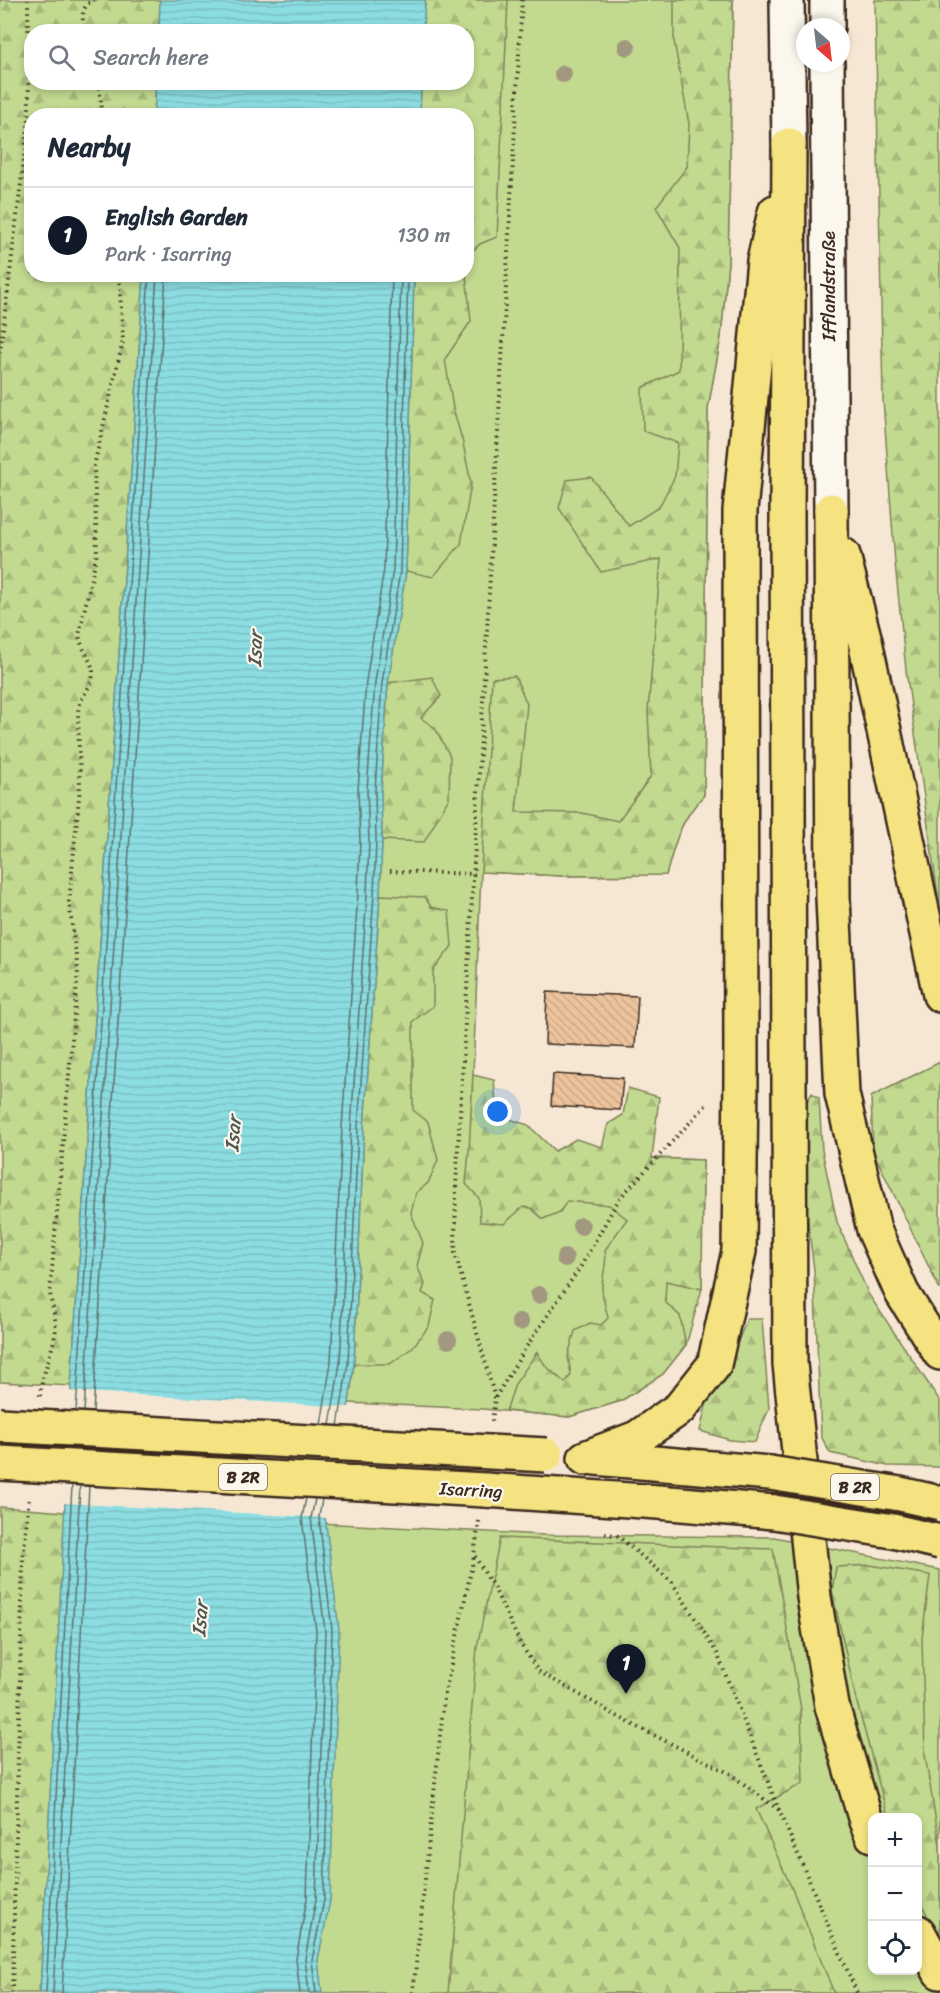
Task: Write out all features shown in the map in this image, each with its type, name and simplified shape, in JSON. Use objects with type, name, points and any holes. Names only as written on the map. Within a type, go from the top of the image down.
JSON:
[{"type":"highway","points":[[585,1458],[637,1438],[680,1408],[714,1365],[739,1251],[740,511],[764,261],[789,145]]},
{"type":"highway","points":[[789,145],[787,527],[790,1364],[813,1597],[832,1706],[868,1825]]},
{"type":"highway","points":[[831,510],[866,641],[940,995]]},
{"type":"highway","points":[[831,510],[833,898],[842,1094],[874,1230],[902,1293],[940,1353]]},
{"type":"highway","name":"B 2R","points":[[0,1425],[546,1455],[770,1473],[900,1494],[940,1503]]},
{"type":"highway","name":"Isarring","points":[[0,1463],[658,1502],[774,1512],[893,1531],[940,1542]]},
{"type":"highway","points":[[922,1939],[940,1972]]},
{"type":"main road","points":[[787,0],[789,145]]},
{"type":"main road","points":[[826,0],[827,18]]},
{"type":"main road","name":"Ifflandstraße","points":[[827,72],[831,510]]},
{"type":"path","points":[[28,0],[28,24]]},
{"type":"path","points":[[83,24],[83,10],[88,3],[94,0]]},
{"type":"path","points":[[491,1432],[495,1398],[455,1253],[456,1186],[522,0]]},
{"type":"path","points":[[29,90],[29,108]]},
{"type":"path","points":[[99,90],[102,108]]},
{"type":"path","points":[[0,353],[24,159]]},
{"type":"path","points":[[39,1401],[41,1378],[56,1334],[50,1292],[78,971],[69,902],[80,787],[78,704],[93,677],[93,667],[81,647],[79,635],[96,553],[94,466],[123,341],[119,282]]},
{"type":"path","points":[[390,872],[475,874]]},
{"type":"path","points":[[495,1398],[581,1266],[619,1199],[709,1102]]},
{"type":"path","points":[[12,1993],[23,1560],[30,1492]]},
{"type":"path","points":[[413,1993],[444,1698],[474,1556],[480,1510]]},
{"type":"path","points":[[597,1531],[618,1536],[672,1582],[717,1653],[779,1810],[857,1993]]},
{"type":"path","points":[[474,1556],[494,1588],[520,1643],[538,1671],[626,1721],[729,1773],[779,1810]]},
{"type":"green space","points":[[0,0],[160,0],[159,24],[24,24],[24,90],[156,90],[154,108],[24,108],[24,282],[144,282],[71,1386],[0,1382]]},
{"type":"green space","points":[[425,0],[733,0],[728,262],[721,337],[708,408],[704,795],[684,823],[666,875],[563,876],[481,872],[470,1150],[703,1160],[702,1289],[686,1345],[663,1374],[621,1401],[569,1417],[483,1409],[349,1403],[354,1364],[364,1128],[380,895],[381,791],[388,683],[406,571],[414,282],[474,282],[474,108],[455,108],[431,90],[474,90],[474,24],[423,24]]},
{"type":"green space","points":[[425,0],[508,0],[497,237],[480,244],[474,250],[474,108],[420,108],[421,90],[474,90],[474,24],[423,24]]},
{"type":"green space","points":[[674,0],[733,0],[728,262],[721,337],[708,408],[704,795],[684,823],[666,875],[563,876],[481,872],[492,678],[515,676],[527,704],[516,812],[582,813],[618,821],[651,776],[648,711],[661,559],[601,572],[559,508],[567,480],[591,477],[629,526],[659,507],[675,476],[678,443],[643,431],[642,388],[679,370],[680,248],[656,207],[687,167],[689,124],[674,41]]},
{"type":"green space","points":[[875,0],[940,0],[940,910],[906,670],[895,563],[883,400]]},
{"type":"green space","points":[[414,282],[467,282],[471,321],[445,359],[453,408],[471,484],[461,544],[433,577],[406,571]]},
{"type":"green space","points":[[432,677],[441,696],[421,718],[435,728],[450,756],[449,798],[424,842],[382,840],[381,791],[388,683]]},
{"type":"green space","points":[[380,895],[425,897],[431,907],[449,911],[452,946],[433,971],[433,1006],[413,1021],[413,1110],[428,1122],[438,1160],[428,1183],[416,1193],[411,1213],[423,1243],[417,1266],[425,1284],[422,1293],[435,1300],[429,1326],[412,1348],[390,1364],[354,1364],[364,1128]]},
{"type":"green space","points":[[940,1062],[940,1290],[873,1151],[871,1097]]},
{"type":"green space","points":[[473,1075],[494,1080],[497,1115],[528,1125],[555,1151],[576,1139],[602,1147],[608,1124],[623,1115],[628,1088],[659,1097],[652,1158],[703,1160],[702,1289],[666,1281],[665,1302],[680,1316],[686,1345],[663,1374],[621,1401],[569,1417],[506,1411],[515,1384],[537,1352],[545,1365],[565,1383],[571,1375],[568,1356],[575,1331],[590,1323],[601,1325],[608,1318],[602,1288],[605,1250],[627,1219],[609,1205],[567,1201],[560,1212],[543,1219],[531,1208],[523,1207],[504,1224],[480,1222],[479,1198],[466,1184]]},
{"type":"green space","points":[[812,1093],[819,1098],[822,1150],[837,1222],[869,1295],[940,1401],[940,1467],[888,1466],[830,1453],[821,1436],[814,1270],[804,1191],[803,1108]]},
{"type":"green space","points":[[747,1319],[762,1319],[769,1409],[755,1442],[730,1440],[700,1431],[708,1397],[733,1354]]},
{"type":"green space","points":[[0,1507],[65,1512],[40,1993],[0,1993]]},
{"type":"green space","points":[[319,1523],[543,1535],[774,1537],[940,1570],[940,1993],[297,1993]]},
{"type":"green space","points":[[500,1538],[773,1549],[801,1709],[803,1783],[756,1809],[793,1891],[834,1993],[448,1993],[477,1647]]},
{"type":"green space","points":[[870,1565],[930,1575],[922,1638],[925,1755],[940,1846],[940,1941],[922,1905],[922,1813],[887,1813],[856,1699],[832,1591],[836,1567]]},
{"type":"water","points":[[160,0],[425,0],[423,24],[159,24]]},
{"type":"water","points":[[156,90],[421,90],[420,108],[154,108]]},
{"type":"water","name":"Isar","points":[[144,282],[414,282],[406,571],[388,683],[381,791],[380,895],[364,1128],[354,1364],[349,1403],[325,1516],[339,1630],[330,1901],[318,1960],[322,1993],[40,1993],[71,1386]]},
{"type":"pier","points":[[68,1391],[351,1407],[328,1518],[62,1503]]},
{"type":"building","points":[[547,992],[638,996],[635,1048],[545,1044]]},
{"type":"building","points":[[553,1074],[623,1078],[620,1110],[551,1106]]},
{"type":"place","name":"English Garden","points":[[626,1694]]}]
